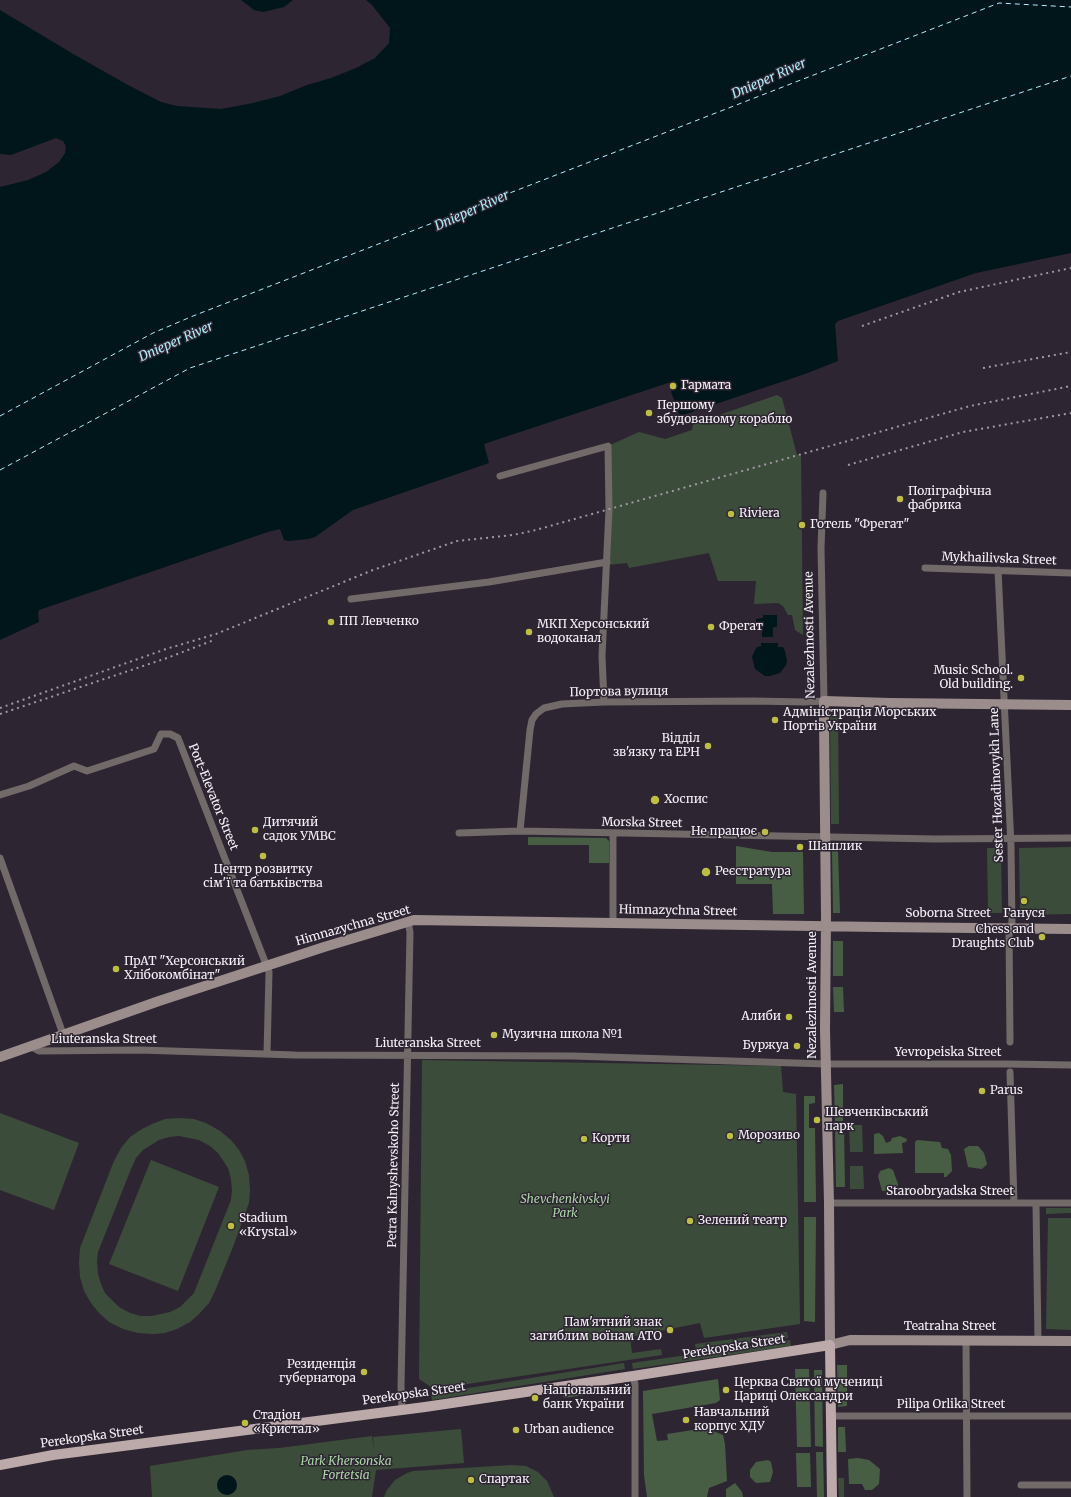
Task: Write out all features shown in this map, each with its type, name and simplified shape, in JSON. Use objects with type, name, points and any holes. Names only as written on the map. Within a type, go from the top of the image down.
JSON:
[{"type":"main road","name":"Perekopska Street","points":[[0,1465],[53,1455],[402,1409],[633,1376],[830,1345]]},
{"type":"main road","name":"Nezalezhnosti Avenue","points":[[830,1345],[832,1497]]},
{"type":"street","points":[[500,476],[608,446],[609,510],[602,656],[604,702]]},
{"type":"street","name":"Nezalezhnosti Avenue","points":[[822,492],[821,548],[824,701],[826,1064],[830,1345]]},
{"type":"street","points":[[351,600],[489,582],[607,562]]},
{"type":"street","name":"Mykhailivska Street","points":[[925,568],[1071,573]]},
{"type":"street","name":"Sester Hozadinovykh Lane","points":[[998,570],[1011,839],[1010,1042]]},
{"type":"street","points":[[824,701],[1071,705]]},
{"type":"street","name":"Портова вулиця","points":[[520,831],[530,730],[532,720],[536,714],[544,708],[562,704],[604,702],[824,701]]},
{"type":"street","name":"Port-Elevator Street","points":[[0,795],[29,786],[74,766],[87,771],[154,750],[161,734],[174,735],[178,738],[269,972],[267,1054]]},
{"type":"street","name":"Morska Street","points":[[459,833],[520,831],[824,837],[1011,839],[1071,838]]},
{"type":"street","points":[[613,923],[614,833]]},
{"type":"street","points":[[0,858],[63,1034]]},
{"type":"street","name":"Himnazychna Street","points":[[0,1056],[324,947],[414,920],[826,926]]},
{"type":"street","name":"Petra Kalnyshevskoho Street","points":[[402,1409],[401,1386],[410,932],[408,922]]},
{"type":"street","name":"Soborna Street","points":[[826,926],[1071,929]]},
{"type":"street","name":"Liuteranska Street","points":[[30,1046],[40,1051],[140,1050],[267,1054],[617,1056],[826,1064]]},
{"type":"street","name":"Yevropeiska Street","points":[[826,1064],[1071,1065]]},
{"type":"street","points":[[1010,1072],[1014,1203]]},
{"type":"street","name":"Staroobryadska Street","points":[[829,1203],[1071,1204]]},
{"type":"street","points":[[1036,1204],[1038,1341]]},
{"type":"street","name":"Teatralna Street","points":[[830,1345],[850,1340],[1071,1341]]},
{"type":"street","points":[[966,1340],[967,1497]]},
{"type":"street","points":[[633,1376],[635,1384],[634,1497]]},
{"type":"street","name":"Pilipa Orlika Street","points":[[831,1416],[1071,1416]]},
{"type":"street","points":[[1021,1485],[1071,1485]]},
{"type":"green space","points":[[777,395],[782,398],[797,455],[801,454],[803,635],[795,630],[792,615],[788,615],[783,606],[778,603],[754,604],[756,581],[718,581],[709,553],[629,568],[627,563],[607,565],[608,446],[639,432],[665,439],[692,430],[693,424]]},
{"type":"green space","points":[[830,712],[838,712],[839,824],[831,824]]},
{"type":"green space","points":[[528,837],[606,838],[609,841],[609,863],[589,863],[589,845],[528,845]]},
{"type":"green space","points":[[736,846],[772,852],[803,852],[804,914],[773,914],[772,884],[736,884]]},
{"type":"green space","points":[[1071,847],[1071,914],[1020,915],[1019,848]]},
{"type":"green space","points":[[987,848],[1001,848],[1002,913],[988,913]]},
{"type":"green space","points":[[832,850],[838,850],[840,913],[833,913]]},
{"type":"green space","points":[[833,941],[843,941],[843,976],[833,976]]},
{"type":"green space","points":[[833,987],[843,987],[844,1012],[834,1012]]},
{"type":"green space","name":"Shevchenkivskyi Park","points":[[422,1060],[781,1066],[783,1092],[796,1094],[800,1324],[704,1338],[700,1323],[630,1337],[632,1353],[661,1349],[662,1355],[434,1389],[419,1379]]},
{"type":"green space","points":[[843,1084],[843,1121],[835,1121],[834,1085]]},
{"type":"green space","points":[[804,1096],[815,1096],[815,1103],[809,1104],[809,1128],[815,1128],[816,1202],[804,1202]]},
{"type":"green space","points":[[0,1113],[79,1143],[54,1210],[0,1190]]},
{"type":"green space","name":"Stadium «Krystal»","points":[[165,1119],[194,1119],[206,1123],[220,1131],[231,1140],[245,1161],[249,1175],[249,1203],[233,1247],[209,1303],[190,1322],[177,1329],[165,1333],[138,1333],[123,1329],[109,1322],[91,1303],[84,1291],[80,1277],[80,1248],[114,1161],[121,1148],[130,1137],[142,1129]],"holes":[[[179,1136],[199,1140],[210,1146],[218,1153],[228,1168],[232,1190],[231,1200],[194,1293],[180,1307],[170,1312],[152,1316],[141,1316],[130,1313],[119,1307],[105,1293],[98,1274],[97,1262],[98,1252],[131,1169],[136,1158],[143,1150],[159,1140]]]},
{"type":"green space","points":[[849,1125],[862,1125],[863,1152],[850,1152]]},
{"type":"green space","points":[[835,1127],[844,1127],[845,1187],[836,1187]]},
{"type":"green space","points":[[879,1133],[883,1136],[886,1143],[891,1141],[892,1138],[900,1136],[907,1139],[906,1142],[902,1143],[903,1153],[874,1154],[874,1134]]},
{"type":"green space","points":[[917,1140],[940,1142],[942,1148],[948,1149],[951,1155],[952,1171],[946,1177],[944,1177],[944,1173],[915,1173],[915,1142]]},
{"type":"green space","points":[[969,1146],[978,1146],[984,1153],[987,1164],[982,1169],[968,1167],[964,1149]]},
{"type":"green space","points":[[151,1160],[219,1187],[178,1291],[109,1264]]},
{"type":"green space","points":[[850,1166],[863,1166],[864,1189],[850,1189]]},
{"type":"green space","points":[[889,1168],[893,1170],[898,1184],[897,1190],[882,1191],[878,1176],[880,1171]]},
{"type":"green space","points":[[1046,1208],[1071,1208],[1071,1213],[1046,1214]]},
{"type":"green space","points":[[804,1217],[816,1217],[815,1322],[804,1321]]},
{"type":"green space","points":[[1048,1218],[1071,1218],[1071,1330],[1046,1329]]},
{"type":"green space","points":[[787,1332],[788,1338],[696,1350],[695,1344]]},
{"type":"green space","points":[[790,1340],[791,1346],[633,1369],[632,1363]]},
{"type":"green space","points":[[624,1363],[625,1369],[432,1400],[431,1394]]},
{"type":"green space","points":[[837,1365],[847,1365],[847,1406],[838,1407]]},
{"type":"green space","points":[[795,1369],[809,1369],[811,1447],[797,1447]]},
{"type":"green space","points":[[814,1370],[822,1370],[823,1447],[815,1446]]},
{"type":"green space","points":[[718,1379],[720,1400],[716,1403],[652,1414],[657,1441],[668,1440],[667,1434],[712,1427],[713,1431],[723,1435],[725,1444],[727,1481],[709,1488],[707,1497],[647,1497],[644,1475],[643,1391]]},
{"type":"green space","points":[[612,1387],[613,1391],[564,1398],[563,1395]]},
{"type":"green space","points":[[838,1427],[845,1427],[846,1452],[838,1452]]},
{"type":"green space","name":"Park Khersonska Fortetsia","points":[[461,1429],[464,1463],[376,1470],[372,1497],[152,1497],[150,1466],[247,1450],[279,1448],[372,1436],[374,1451],[373,1437]]},
{"type":"green space","points":[[816,1452],[823,1452],[824,1497],[817,1497]]},
{"type":"green space","points":[[796,1453],[810,1453],[811,1487],[797,1487]]},
{"type":"green space","points":[[858,1458],[869,1460],[880,1469],[879,1484],[872,1490],[865,1490],[862,1484],[849,1484],[848,1459]]},
{"type":"green space","points":[[768,1460],[771,1462],[773,1472],[770,1482],[756,1483],[750,1477],[750,1470],[756,1462]]},
{"type":"green space","name":"Спартак","points":[[512,1465],[526,1466],[538,1472],[547,1481],[554,1497],[384,1497],[387,1490],[395,1480],[413,1471]]},
{"type":"green space","points":[[838,1478],[844,1478],[844,1497],[839,1497]]},
{"type":"green space","points":[[735,1483],[742,1492],[743,1497],[726,1497],[726,1489]]},
{"type":"water","points":[[241,0],[293,0],[284,7],[263,12],[254,10]]},
{"type":"water","name":"Dnieper River","points":[[366,0],[1071,0],[1071,253],[976,273],[838,321],[835,324],[838,361],[805,374],[680,416],[671,392],[677,387],[674,381],[484,444],[489,463],[353,510],[315,537],[289,541],[284,540],[280,529],[268,532],[39,610],[39,622],[0,640],[0,187],[28,180],[46,172],[59,162],[65,153],[66,146],[63,141],[56,138],[11,155],[0,154],[0,10],[75,55],[161,102],[177,106],[221,109],[280,96],[356,68],[375,58],[389,43],[390,28],[372,5]]},
{"type":"water","points":[[763,615],[777,615],[777,627],[773,627],[773,637],[762,637],[762,629],[756,629],[756,619],[763,618]]},
{"type":"water","points":[[761,643],[778,643],[778,647],[783,647],[787,661],[780,673],[765,676],[755,669],[752,657],[757,647],[761,646]]},
{"type":"water","points":[[223,1475],[231,1475],[237,1481],[237,1489],[231,1495],[223,1495],[217,1489],[217,1481]]},
{"type":"ferry route","points":[[0,416],[153,333],[193,316],[999,3],[1071,7]]},
{"type":"ferry route","points":[[0,470],[190,368],[1071,76]]},
{"type":"railway","points":[[862,326],[959,292],[1071,268]]},
{"type":"railway","points":[[983,368],[1071,352]]},
{"type":"railway","points":[[0,708],[166,649],[216,634],[373,570],[457,541],[513,535],[536,530],[970,406],[1071,386]]},
{"type":"railway","points":[[848,465],[963,432],[1071,413]]},
{"type":"railway","points":[[0,714],[167,658],[214,640]]},
{"type":"place","name":"Гармата","points":[[673,386]]},
{"type":"place","name":"Першому збудованому кораблю","points":[[649,413]]},
{"type":"place","name":"Поліграфічна фабрика","points":[[900,499]]},
{"type":"place","name":"Riviera","points":[[731,514]]},
{"type":"place","name":"Готель \"Фрегат\"","points":[[802,525]]},
{"type":"place","name":"ПП Левченко","points":[[331,622]]},
{"type":"place","name":"Фрегат","points":[[711,627]]},
{"type":"place","name":"МКП Херсонський водоканал","points":[[529,632]]},
{"type":"place","name":"Music School. Old building.","points":[[1021,678]]},
{"type":"place","name":"Адміністрація Морських Портів України","points":[[775,720]]},
{"type":"place","name":"Відділ зв'язку та ЕРН","points":[[708,746]]},
{"type":"place","name":"Хоспис","points":[[655,800]]},
{"type":"place","name":"Дитячий садок УМВС","points":[[255,830]]},
{"type":"place","name":"Не працює","points":[[765,832]]},
{"type":"place","name":"Шашлик","points":[[800,847]]},
{"type":"place","name":"Центр розвитку сім'ї та батьківства","points":[[263,856]]},
{"type":"place","name":"Реєстратура","points":[[706,872]]},
{"type":"place","name":"Гануся","points":[[1024,901]]},
{"type":"place","name":"Chess and Draughts Club","points":[[1042,937]]},
{"type":"place","name":"ПрАТ \"Херсонський Хлібокомбінат\"","points":[[116,969]]},
{"type":"place","name":"Алиби","points":[[789,1017]]},
{"type":"place","name":"Музична школа №1","points":[[494,1035]]},
{"type":"place","name":"Буржуа","points":[[797,1046]]},
{"type":"place","name":"Parus","points":[[982,1091]]},
{"type":"place","name":"Шевченківський парк","points":[[817,1120]]},
{"type":"place","name":"Морозиво","points":[[730,1136]]},
{"type":"place","name":"Корти","points":[[584,1139]]},
{"type":"place","name":"Зелений театр","points":[[690,1221]]},
{"type":"place","name":"Stadium «Krystal»","points":[[231,1226]]},
{"type":"place","name":"Пам'ятний знак загиблим воїнам АТО","points":[[670,1330]]},
{"type":"place","name":"Резиденція губернатора","points":[[364,1372]]},
{"type":"place","name":"Церква Святої мучениці Цариці Олександри","points":[[726,1390]]},
{"type":"place","name":"Національний банк України","points":[[535,1398]]},
{"type":"place","name":"Навчальний корпус ХДУ","points":[[686,1420]]},
{"type":"place","name":"Стадіон «Кристал»","points":[[245,1423]]},
{"type":"place","name":"Urban audience","points":[[516,1430]]},
{"type":"place","name":"Спартак","points":[[471,1480]]}]
